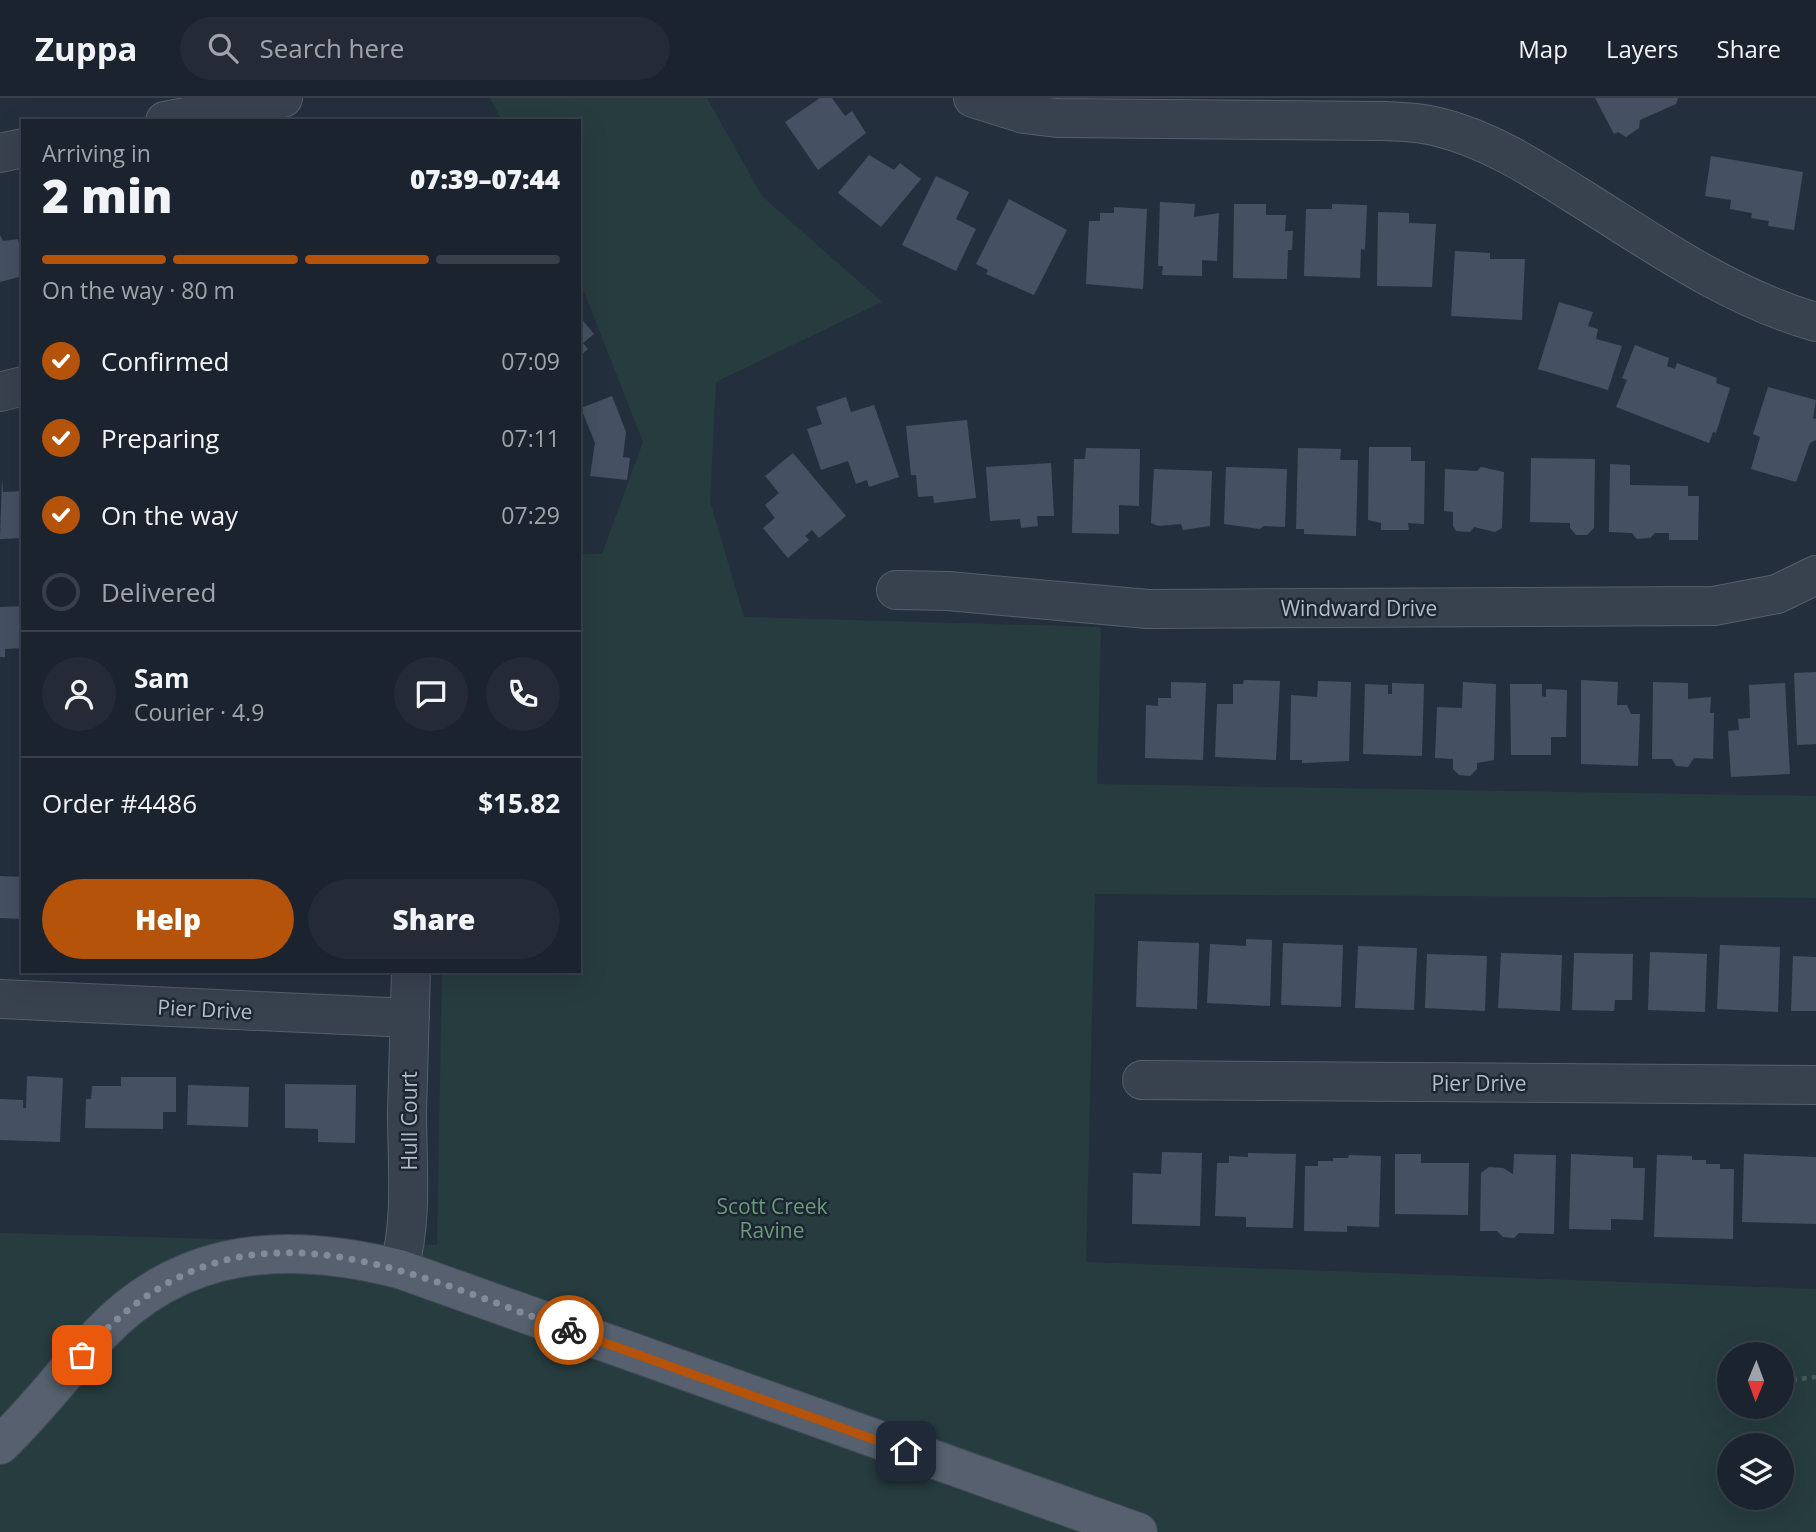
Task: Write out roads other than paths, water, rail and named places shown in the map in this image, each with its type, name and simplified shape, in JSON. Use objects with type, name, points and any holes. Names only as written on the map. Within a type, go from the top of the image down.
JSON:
[{"type":"main road","points":[[0,1445],[101,1333],[137,1300],[176,1278],[228,1259],[282,1252],[336,1255],[400,1269],[1138,1532]]},
{"type":"street","points":[[175,119],[283,98]]},
{"type":"street","points":[[973,98],[1011,111],[1057,118],[1429,111],[1471,137],[1527,165],[1701,273],[1750,297],[1816,322]]},
{"type":"street","points":[[0,153],[21,148]]},
{"type":"street","points":[[0,392],[21,387]]},
{"type":"street","name":"Windward Drive","points":[[896,590],[948,591],[1148,609],[1714,607],[1777,594],[1816,575]]},
{"type":"street","name":"Hull Court","points":[[400,1269],[407,1239],[409,1210],[411,973]]},
{"type":"street","name":"Pier Drive","points":[[0,999],[410,1018]]},
{"type":"street","name":"Pier Drive","points":[[1142,1080],[1816,1085]]},
{"type":"park label","name":"Scott Creek Ravine","points":[[772,1218]]}]
